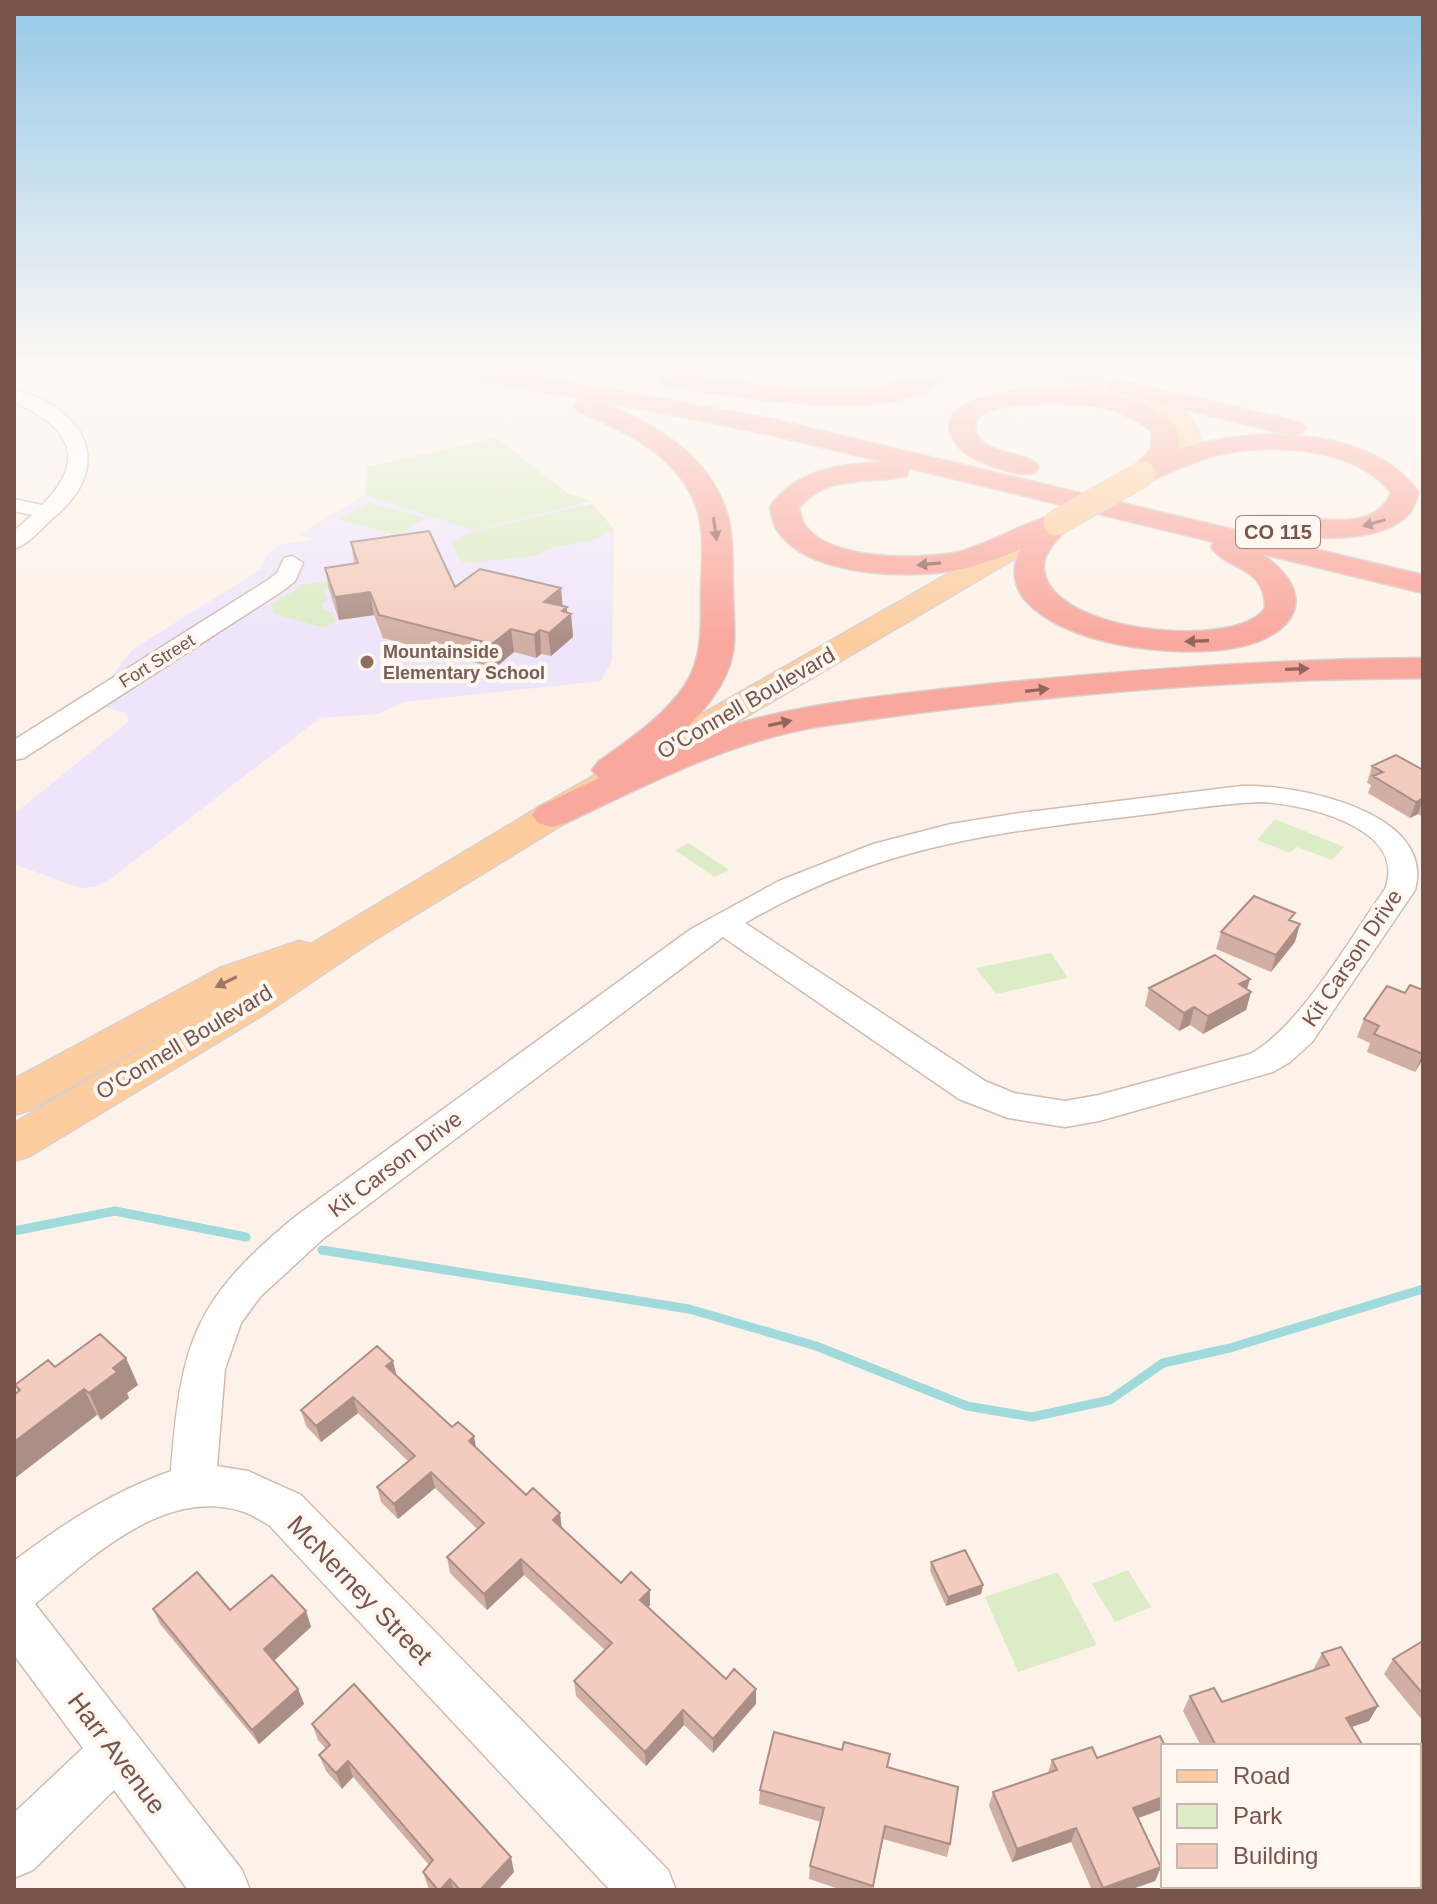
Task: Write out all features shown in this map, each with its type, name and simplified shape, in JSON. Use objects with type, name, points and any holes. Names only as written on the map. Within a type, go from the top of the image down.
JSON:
[{"type":"highway","points":[[552,815],[672,721],[689,704],[710,670],[716,652],[717,540],[707,496],[681,462]]},
{"type":"highway","name":"CO 115","points":[[903,462],[1069,503],[1130,493],[1423,567]]},
{"type":"highway","name":"CO 115","points":[[930,462],[1069,503]]},
{"type":"highway","points":[[1000,462],[1069,503]]},
{"type":"highway","points":[[1130,493],[1154,462]]},
{"type":"highway","points":[[1130,493],[1185,462]]},
{"type":"highway","points":[[1130,493],[1283,526],[1334,529],[1387,519],[1398,511],[1405,493],[1392,475],[1366,462]]},
{"type":"highway","points":[[880,470],[927,471],[1069,503],[958,561],[889,565],[850,560],[815,548],[788,526],[784,507],[789,498],[811,483],[845,474],[880,470]]},
{"type":"highway","points":[[1069,503],[1029,563],[1029,577],[1044,601],[1076,621],[1146,640],[1206,641],[1258,630],[1272,620],[1281,607],[1283,595],[1278,583],[1251,560],[1203,538],[1130,493]]},
{"type":"highway","name":"CO 115","points":[[1130,493],[1423,584]]},
{"type":"highway","points":[[552,815],[730,736],[812,717],[1110,681],[1200,674],[1423,668]]},
{"type":"main road","name":"O'Connell Boulevard","points":[[14,1144],[251,1003],[352,936],[1069,503],[1130,493],[1168,462]]},
{"type":"main road","name":"O'Connell Boulevard","points":[[14,1099],[234,977],[352,936]]},
{"type":"main road","points":[[63,1071],[50,1088],[54,1102],[72,1099],[120,1081]]},
{"type":"street","points":[[14,542],[64,498],[78,462]]},
{"type":"street","points":[[14,505],[49,513]]},
{"type":"street","name":"Fort Street","points":[[14,752],[276,585],[287,576],[292,563]]},
{"type":"street","name":"Kit Carson Drive","points":[[193,1487],[199,1384],[206,1353],[214,1331],[242,1287],[310,1227],[723,923],[809,877],[886,849],[1026,820],[1258,794],[1310,799],[1354,815],[1391,841],[1404,863],[1405,872],[1400,890],[1300,1034],[1278,1054],[1241,1071],[1065,1114],[1008,1105],[972,1090],[723,923]]},
{"type":"street","name":"McNerney Street","points":[[14,1591],[111,1517],[144,1501],[193,1487],[230,1486],[251,1491],[285,1510],[648,1890]]},
{"type":"street","name":"Harr Avenue","points":[[14,1615],[222,1890]]},
{"type":"street","points":[[14,1851],[116,1752]]},
{"type":"shaded area","name":"Mountainside Elementary School","points":[[390,462],[528,462],[614,529],[612,660],[601,681],[404,702],[377,714],[320,718],[108,881],[94,887],[80,888],[14,864],[14,814],[129,721],[126,713],[91,703],[133,649],[261,569],[266,556],[278,545],[315,540],[298,535],[365,495],[367,467]]},
{"type":"green space","points":[[390,462],[527,462],[567,493],[590,501],[473,530],[365,495],[369,479],[367,467]]},
{"type":"green space","points":[[369,503],[426,518],[396,535],[339,519]]},
{"type":"green space","points":[[592,504],[614,529],[597,539],[552,548],[533,556],[463,563],[451,544],[470,532]]},
{"type":"green space","points":[[329,581],[330,588],[324,590],[327,600],[322,604],[335,621],[325,628],[275,614],[271,605],[304,584]]},
{"type":"green space","points":[[1275,819],[1344,847],[1332,860],[1297,847],[1290,853],[1257,840]]},
{"type":"green space","points":[[689,843],[729,870],[714,877],[675,850]]},
{"type":"green space","points":[[1051,953],[1068,978],[996,994],[976,968]]},
{"type":"green space","points":[[1128,1570],[1151,1607],[1115,1622],[1092,1584]]},
{"type":"green space","points":[[1058,1572],[1097,1645],[1018,1672],[985,1597]]},
{"type":"building","points":[[429,531],[455,587],[480,569],[561,588],[544,602],[567,607],[562,611],[571,614],[549,633],[540,630],[534,635],[511,629],[492,644],[379,615],[370,592],[335,597],[325,568],[358,563],[351,542]]},
{"type":"building","points":[[1396,755],[1423,770],[1423,798],[1416,802],[1373,776],[1383,772],[1372,766]]},
{"type":"building","points":[[1254,896],[1295,913],[1289,920],[1300,924],[1276,955],[1221,932]]},
{"type":"building","points":[[1215,955],[1250,979],[1239,984],[1251,992],[1208,1016],[1194,1007],[1184,1013],[1149,988]]},
{"type":"building","points":[[1410,985],[1423,990],[1423,1054],[1374,1034],[1379,1026],[1364,1019],[1387,986],[1405,993]]},
{"type":"building","points":[[100,1334],[126,1358],[113,1368],[117,1372],[89,1393],[84,1389],[14,1442],[14,1395],[20,1390],[15,1385],[48,1360],[55,1367]]},
{"type":"building","points":[[377,1346],[393,1361],[386,1366],[452,1427],[458,1422],[474,1436],[469,1441],[526,1495],[533,1488],[560,1513],[553,1520],[621,1583],[631,1572],[650,1590],[640,1600],[726,1679],[734,1669],[756,1689],[713,1739],[683,1710],[645,1752],[574,1681],[612,1643],[521,1559],[484,1594],[447,1557],[484,1523],[431,1472],[394,1504],[377,1487],[415,1456],[353,1397],[316,1426],[301,1410]]},
{"type":"building","points":[[965,1550],[983,1585],[948,1597],[931,1562]]},
{"type":"building","points":[[197,1572],[230,1610],[272,1575],[306,1611],[264,1649],[298,1689],[252,1730],[153,1609]]},
{"type":"building","points":[[1423,1641],[1423,1694],[1393,1659]]},
{"type":"building","points":[[1341,1647],[1378,1706],[1346,1718],[1362,1744],[1215,1744],[1190,1696],[1214,1688],[1222,1702],[1329,1665],[1322,1653]]},
{"type":"building","points":[[354,1684],[511,1857],[480,1890],[460,1890],[450,1879],[438,1890],[423,1872],[433,1860],[348,1761],[336,1773],[319,1755],[330,1745],[312,1724]]},
{"type":"building","points":[[774,1732],[842,1750],[844,1742],[890,1754],[887,1767],[958,1787],[950,1844],[885,1826],[873,1886],[810,1866],[824,1808],[760,1790]]},
{"type":"building","points":[[1160,1736],[1164,1744],[1161,1744],[1161,1798],[1133,1808],[1161,1867],[1103,1888],[1076,1828],[1017,1849],[993,1792],[1057,1770],[1052,1760],[1092,1747],[1097,1758]]},
{"type":"waterway","points":[[14,1231],[115,1211],[246,1237]]},
{"type":"waterway","points":[[322,1250],[689,1309],[816,1346],[967,1406],[1032,1417],[1110,1400],[1163,1363],[1230,1348],[1423,1289]]},
{"type":"place","name":"Mountainside Elementary School","points":[[367,662]]}]
